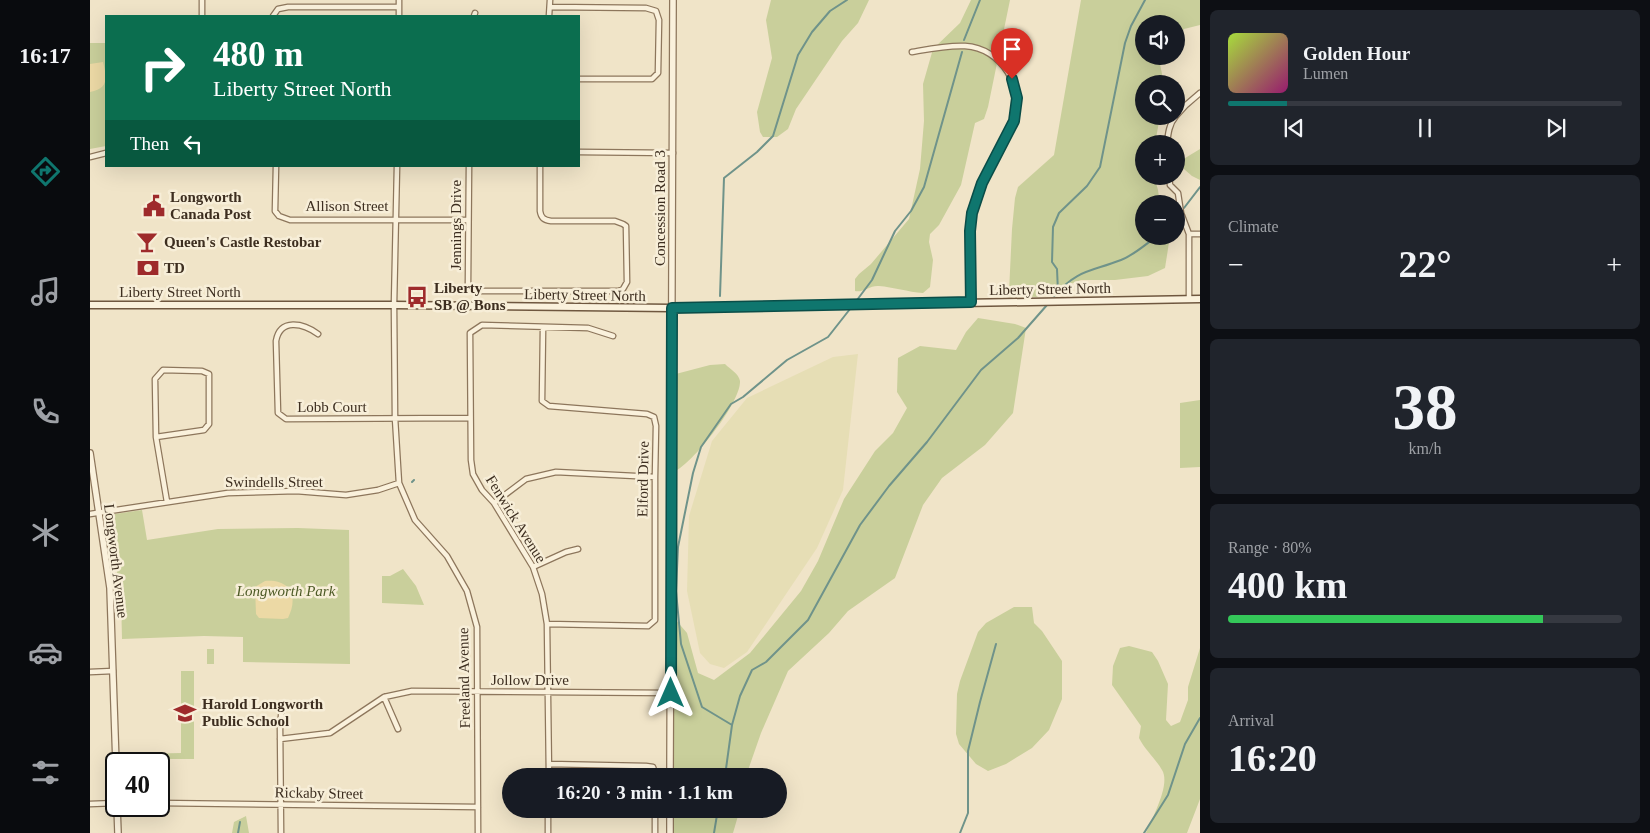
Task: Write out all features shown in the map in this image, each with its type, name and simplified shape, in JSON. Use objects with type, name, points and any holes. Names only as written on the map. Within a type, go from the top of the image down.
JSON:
[{"type":"main road","name":"Liberty Street North","points":[[90,305],[394,305],[672,308],[1200,299]]},
{"type":"street","points":[[202,0],[202,15]]},
{"type":"street","points":[[399,0],[399,15]]},
{"type":"street","points":[[549,15],[550,0]]},
{"type":"street","name":"Concession Road 3","points":[[670,768],[673,0]]},
{"type":"street","points":[[274,15],[278,9],[288,7],[399,8]]},
{"type":"street","points":[[550,7],[646,8],[656,11],[658,20],[658,73],[652,79],[580,79]]},
{"type":"street","points":[[912,52],[961,46],[981,50],[992,55],[1000,63],[1012,79],[1015,88],[1016,108],[1014,121],[982,183],[972,213],[970,231],[971,302]]},
{"type":"street","points":[[1185,106],[1200,93]]},
{"type":"street","points":[[580,152],[673,153]]},
{"type":"street","points":[[90,157],[105,153]]},
{"type":"street","name":"Allison Street","points":[[276,167],[275,211],[279,216],[290,220],[468,220]]},
{"type":"street","name":"Freeland Avenue","points":[[398,167],[394,305],[395,418],[399,483],[415,520],[447,556],[467,591],[477,626],[478,833]]},
{"type":"street","name":"Jennings Drive","points":[[469,167],[468,285],[478,291],[618,291],[623,289],[627,282],[626,226],[615,221],[551,221],[543,219],[540,216],[540,167]]},
{"type":"street","points":[[1171,185],[1178,192],[1181,213],[1189,234],[1189,299]]},
{"type":"street","points":[[1189,234],[1200,234]]},
{"type":"street","name":"Lobb Court","points":[[318,334],[310,328],[292,325],[281,328],[278,333],[276,341],[278,413],[286,419],[395,418]]},
{"type":"street","name":"Fenwick Avenue","points":[[542,328],[482,325],[470,333],[470,460],[473,474],[482,490],[494,503],[533,567],[542,594],[547,624],[549,768]]},
{"type":"street","points":[[542,328],[588,328],[613,336]]},
{"type":"street","name":"Elford Drive","points":[[542,328],[542,401],[549,406],[647,414],[654,417],[656,426],[655,620],[648,626],[547,624]]},
{"type":"street","points":[[156,436],[204,430],[209,424],[209,374],[202,371],[163,370],[155,379],[156,436],[167,502]]},
{"type":"street","points":[[395,418],[470,418]]},
{"type":"street","name":"Longworth Avenue","points":[[90,453],[110,588],[116,752]]},
{"type":"street","points":[[494,503],[526,479],[556,472],[655,477]]},
{"type":"street","name":"Swindells Street","points":[[90,514],[239,492],[296,492],[346,495],[378,490],[399,483]]},
{"type":"street","points":[[533,567],[566,552],[578,549]]},
{"type":"street","points":[[90,672],[113,671]]},
{"type":"street","name":"Jollow Drive","points":[[280,739],[330,733],[384,697],[412,691],[671,693]]},
{"type":"street","points":[[384,697],[398,729]]},
{"type":"street","points":[[281,833],[280,739],[282,708],[286,704]]},
{"type":"street","points":[[549,764],[646,766],[653,768]]},
{"type":"street","name":"Rickaby Street","points":[[170,803],[478,807]]},
{"type":"street","points":[[90,804],[105,804]]},
{"type":"street","points":[[117,817],[118,833]]},
{"type":"street","points":[[548,818],[548,833]]},
{"type":"street","points":[[655,818],[655,833]]},
{"type":"street","points":[[670,818],[670,833]]},
{"type":"shaded area","points":[[858,354],[843,490],[817,548],[747,652],[724,668],[710,664],[700,653],[687,591],[689,516],[712,441],[747,398],[833,357]]},
{"type":"green space","points":[[771,0],[869,0],[858,23],[842,41],[796,109],[788,129],[777,137],[763,137],[760,132],[757,112],[772,58],[766,20]]},
{"type":"green space","points":[[971,0],[1010,0],[984,119],[975,123],[961,185],[939,225],[930,234],[929,242],[933,260],[930,287],[923,293],[879,286],[855,291],[855,279],[871,264],[909,219],[920,169],[924,121],[923,84],[933,49],[960,23]]},
{"type":"green space","points":[[1081,0],[1200,0],[1200,25],[1185,29],[1185,15],[1135,15],[1135,65],[1160,65],[1162,75],[1135,75],[1135,125],[1158,125],[1157,135],[1135,135],[1135,185],[1157,185],[1159,195],[1135,195],[1135,245],[1169,245],[1165,268],[1148,276],[1115,280],[1081,280],[1036,297],[1009,292],[1012,229],[1018,187],[1054,155]]},
{"type":"green space","points":[[90,43],[105,43],[105,146],[90,149]]},
{"type":"green space","points":[[1200,149],[1200,180],[1185,170],[1185,158]]},
{"type":"green space","points":[[978,318],[1015,324],[1026,328],[1013,413],[985,445],[942,478],[923,505],[895,578],[848,611],[829,633],[788,671],[761,733],[749,768],[669,768],[668,625],[675,619],[687,633],[698,673],[714,680],[750,653],[801,591],[818,561],[844,499],[875,451],[893,433],[907,408],[897,392],[898,358],[920,346],[956,350],[966,332]]},
{"type":"green space","points":[[725,364],[736,374],[740,381],[733,402],[716,430],[695,455],[677,470],[672,375],[710,365]]},
{"type":"green space","points":[[1200,400],[1200,467],[1180,468],[1180,403]]},
{"type":"green space","name":"Longworth Park","points":[[142,510],[147,540],[218,529],[298,528],[349,530],[350,664],[243,662],[243,637],[204,636],[122,639],[121,597],[108,515]]},
{"type":"green space","points":[[403,569],[416,586],[424,605],[382,603],[382,576],[390,576]]},
{"type":"green space","points":[[1014,607],[1032,607],[1034,623],[1042,631],[1062,661],[1062,699],[1049,730],[1032,748],[1006,764],[988,771],[976,764],[959,744],[956,734],[957,694],[978,632],[986,623]]},
{"type":"green space","points":[[1129,646],[1152,652],[1158,661],[1168,684],[1166,720],[1171,726],[1180,722],[1188,700],[1188,687],[1200,648],[1200,799],[1187,833],[1146,833],[1160,801],[1164,776],[1162,770],[1139,738],[1141,726],[1112,685],[1113,666],[1120,648]]},
{"type":"green space","points":[[207,649],[214,649],[214,664],[207,664]]},
{"type":"green space","points":[[181,671],[194,671],[194,759],[170,759],[170,753],[181,753]]},
{"type":"green space","points":[[246,816],[249,833],[232,833],[234,822]]},
{"type":"green space","points":[[670,818],[737,818],[733,833],[670,833]]},
{"type":"sand","points":[[103,62],[105,82],[101,88],[90,92],[90,64]]},
{"type":"sand","points":[[265,581],[281,583],[290,590],[293,603],[288,618],[259,618],[256,614],[255,587]]},
{"type":"waterway","points":[[720,296],[724,178],[757,152],[773,136],[798,55],[812,32],[830,11],[847,0]]},
{"type":"waterway","points":[[964,40],[980,0]]},
{"type":"waterway","points":[[1058,292],[1057,269],[1052,262],[1053,227],[1059,213],[1087,186],[1100,167],[1125,43],[1131,26],[1145,0]]},
{"type":"waterway","points":[[857,300],[872,280],[895,231],[911,211],[924,187],[962,52]]},
{"type":"waterway","points":[[1185,207],[1200,187]]},
{"type":"waterway","points":[[1054,296],[1062,287],[1085,272],[1126,258],[1145,245]]},
{"type":"waterway","points":[[726,768],[732,725],[740,696],[752,670],[766,662],[808,620],[860,525],[889,486],[927,442],[981,370],[1018,338],[1047,305]]},
{"type":"waterway","points":[[732,725],[702,707],[681,644],[676,591],[678,547],[693,473],[701,447],[731,404],[743,397],[787,360],[828,337],[850,309]]},
{"type":"waterway","points":[[960,833],[968,813],[968,751],[996,644]]},
{"type":"waterway","points":[[1144,833],[1168,795],[1185,744],[1200,718]]},
{"type":"waterway","points":[[714,833],[716,818]]},
{"type":"waterway","points":[[238,833],[240,822]]},
{"type":"place","name":"Longworth Canada Post","points":[[154,206]]},
{"type":"place","name":"Queen's Castle Restobar","points":[[147,242]]},
{"type":"place","name":"TD","points":[[148,268]]},
{"type":"place","name":"Liberty SB @ Bons","points":[[417,297]]},
{"type":"place","name":"Harold Longworth Public School","points":[[185,713]]},
{"type":"route","points":[[671,693],[672,308],[971,302],[970,231],[972,213],[982,183],[1014,121],[1017,98],[1012,79]]}]
